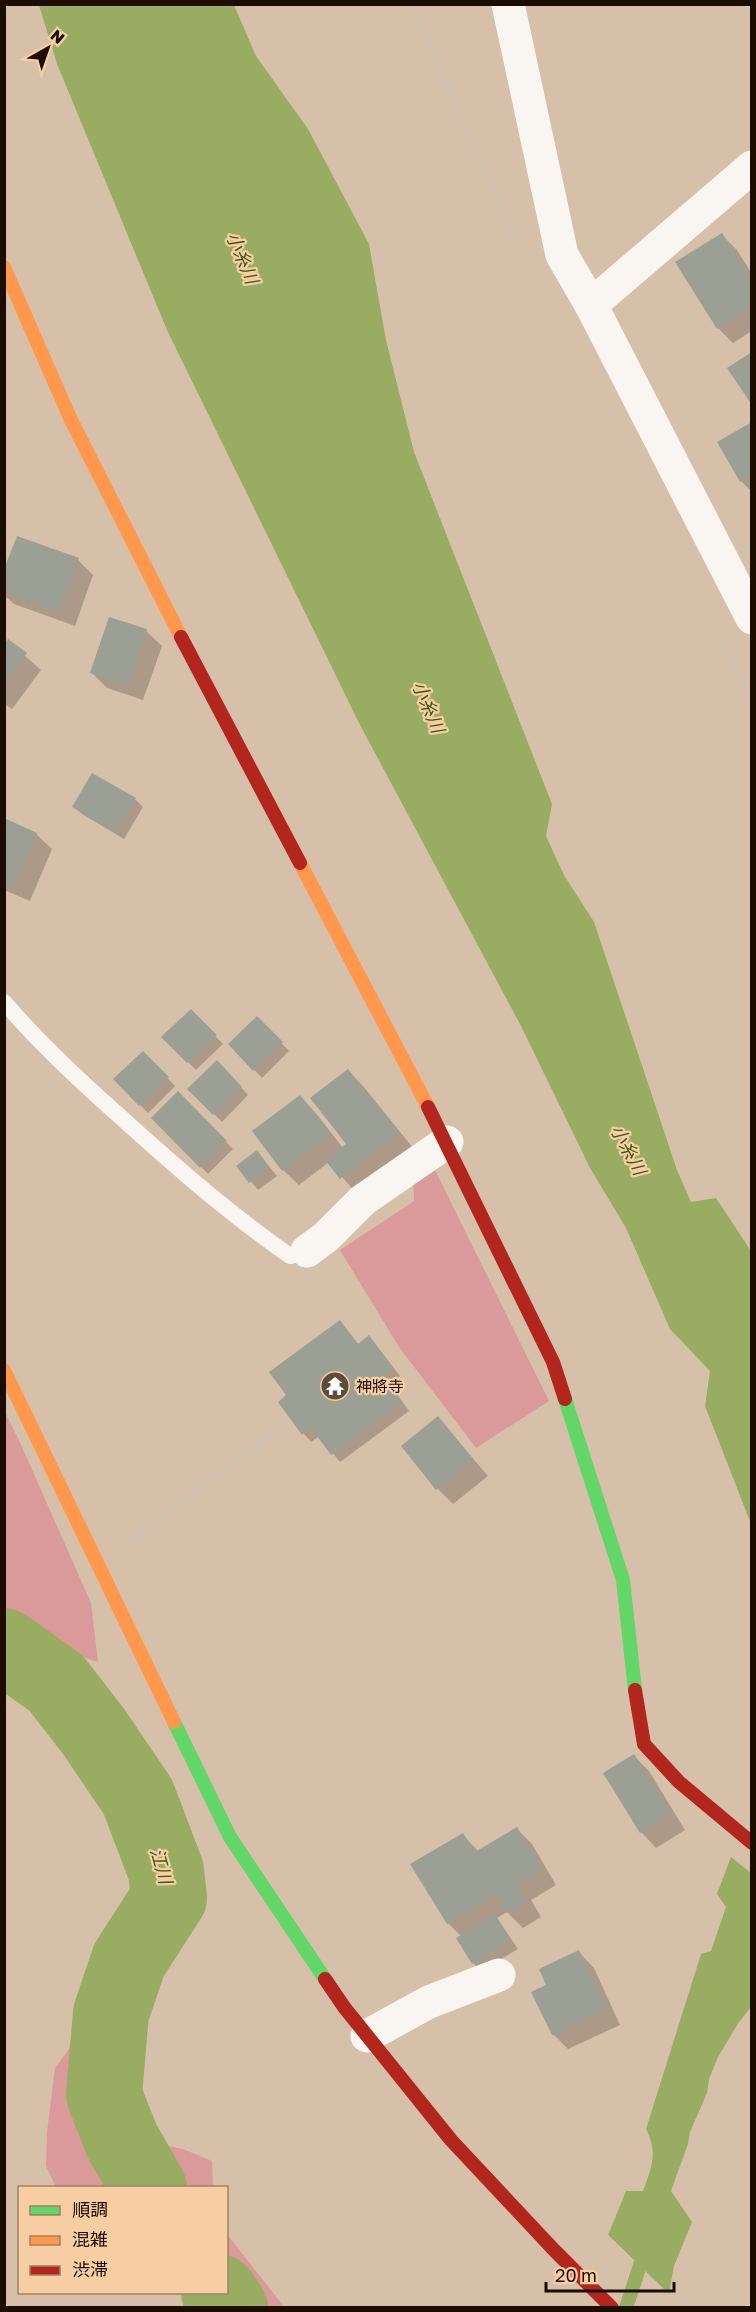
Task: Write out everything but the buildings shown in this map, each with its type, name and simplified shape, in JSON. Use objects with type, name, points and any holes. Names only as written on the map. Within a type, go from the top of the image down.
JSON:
[{"type":"street","points":[[508,4],[562,255],[591,304],[752,618]]},
{"type":"street","points":[[591,304],[752,166]]},
{"type":"street","points":[[4,267],[71,420],[150,579],[447,1143],[553,1362],[623,1580],[637,1713],[644,1744],[679,1782],[752,1844]]},
{"type":"street","points":[[307,1251],[363,1200],[447,1143]]},
{"type":"street","points":[[4,1370],[230,1837],[344,2007],[451,2140],[554,2250],[612,2307]]},
{"type":"street","points":[[367,2036],[429,2002],[499,1975]]},
{"type":"lane","points":[[4,1002],[25,1027],[72,1073],[164,1156],[248,1226],[290,1256],[307,1251]]},
{"type":"path","points":[[122,1547],[285,1424]]},
{"type":"shaded area","points":[[435,1170],[549,1401],[476,1448],[399,1347],[340,1250],[414,1201],[413,1172]]},
{"type":"shaded area","points":[[5,1412],[91,1603],[98,1662],[61,1650],[5,1648]]},
{"type":"shaded area","points":[[151,1910],[169,1929],[153,1979],[122,2022],[122,2071],[127,2117],[149,2142],[183,2149],[212,2161],[213,2186],[56,2186],[46,2166],[47,2132],[55,2068],[69,2049],[77,2018],[92,1987],[124,1937]]},
{"type":"shaded area","points":[[228,2235],[284,2307],[196,2307],[185,2294],[228,2294]]},
{"type":"water","name":"小糸川","points":[[39,5],[234,5],[256,56],[308,129],[369,244],[386,340],[414,452],[552,804],[546,836],[564,875],[594,922],[677,1170],[691,1202],[716,1198],[751,1251],[751,1524],[705,1406],[710,1371],[670,1329],[626,1228],[590,1168],[521,1026],[360,725],[167,330],[57,64]]},
{"type":"water","points":[[731,1857],[751,1873],[751,2007],[718,2057],[671,2191],[692,2222],[674,2266],[669,2294],[608,2235],[626,2191],[643,2191],[649,2175],[653,2153],[646,2129],[701,1954],[711,1951],[726,1907],[717,1894]]},
{"type":"pier","points":[[606,2232],[671,2296],[667,2296],[606,2237]]},
{"type":"waterway","name":"江川","points":[[4,1646],[56,1683],[94,1732],[138,1797],[166,1871],[169,1898],[129,1960],[111,2013],[104,2095],[122,2141],[148,2186]]},
{"type":"waterway","points":[[626,2308],[645,2250]]},
{"type":"waterway","name":"江川","points":[[220,2294],[230,2308]]},
{"type":"traffic: fast","points":[[565,1399],[623,1580],[635,1690]]},
{"type":"traffic: fast","points":[[174,1722],[230,1837],[325,1979]]},
{"type":"traffic: slow","points":[[4,267],[71,420],[181,637]]},
{"type":"traffic: slow","points":[[300,863],[428,1107]]},
{"type":"traffic: slow","points":[[4,1370],[174,1722]]},
{"type":"traffic: jam","points":[[181,637],[300,863]]},
{"type":"traffic: jam","points":[[428,1107],[553,1362],[565,1399]]},
{"type":"traffic: jam","points":[[635,1690],[644,1744],[679,1782],[752,1843]]},
{"type":"traffic: jam","points":[[325,1979],[344,2007],[451,2140],[612,2308]]},
{"type":"place","name":"神將寺","points":[[335,1386]]}]
